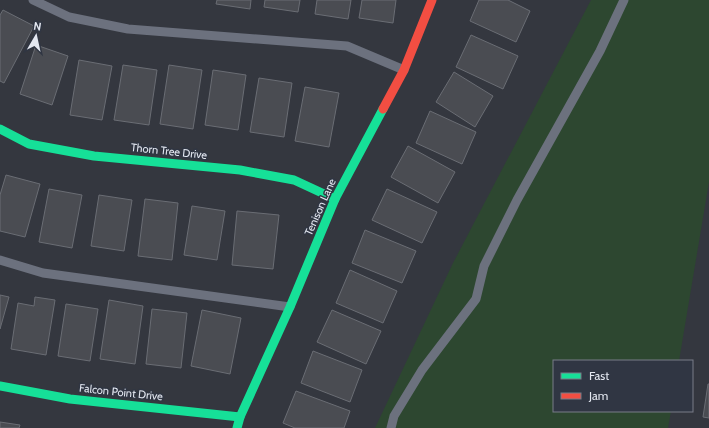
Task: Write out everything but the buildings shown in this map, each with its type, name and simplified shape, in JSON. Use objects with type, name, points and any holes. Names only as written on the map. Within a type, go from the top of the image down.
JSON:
[{"type":"street","name":"Tenison Lane","points":[[237,428],[240,417],[290,307],[335,199],[404,70],[432,0]]},
{"type":"street","name":"Thorn Tree Drive","points":[[0,129],[29,144],[94,156],[240,170],[294,180],[335,199]]},
{"type":"street","name":"Falcon Point Drive","points":[[0,386],[70,399],[240,417]]},
{"type":"lane","points":[[33,0],[69,17],[128,29],[347,46],[404,70]]},
{"type":"lane","points":[[391,428],[394,416],[422,370],[476,300],[484,266],[518,200],[600,52],[624,0]]},
{"type":"lane","points":[[0,260],[43,273],[290,307]]},
{"type":"green space","points":[[591,0],[709,0],[709,182],[679,360],[553,360],[553,412],[671,412],[668,428],[375,428],[453,263]]},
{"type":"traffic: fast","points":[[237,428],[240,417],[290,307],[335,199],[383,109]]},
{"type":"traffic: fast","points":[[0,129],[29,144],[94,156],[240,170],[294,180],[335,199]]},
{"type":"traffic: fast","points":[[0,386],[70,399],[240,417]]},
{"type":"traffic: jam","points":[[383,109],[404,70],[432,0]]}]
